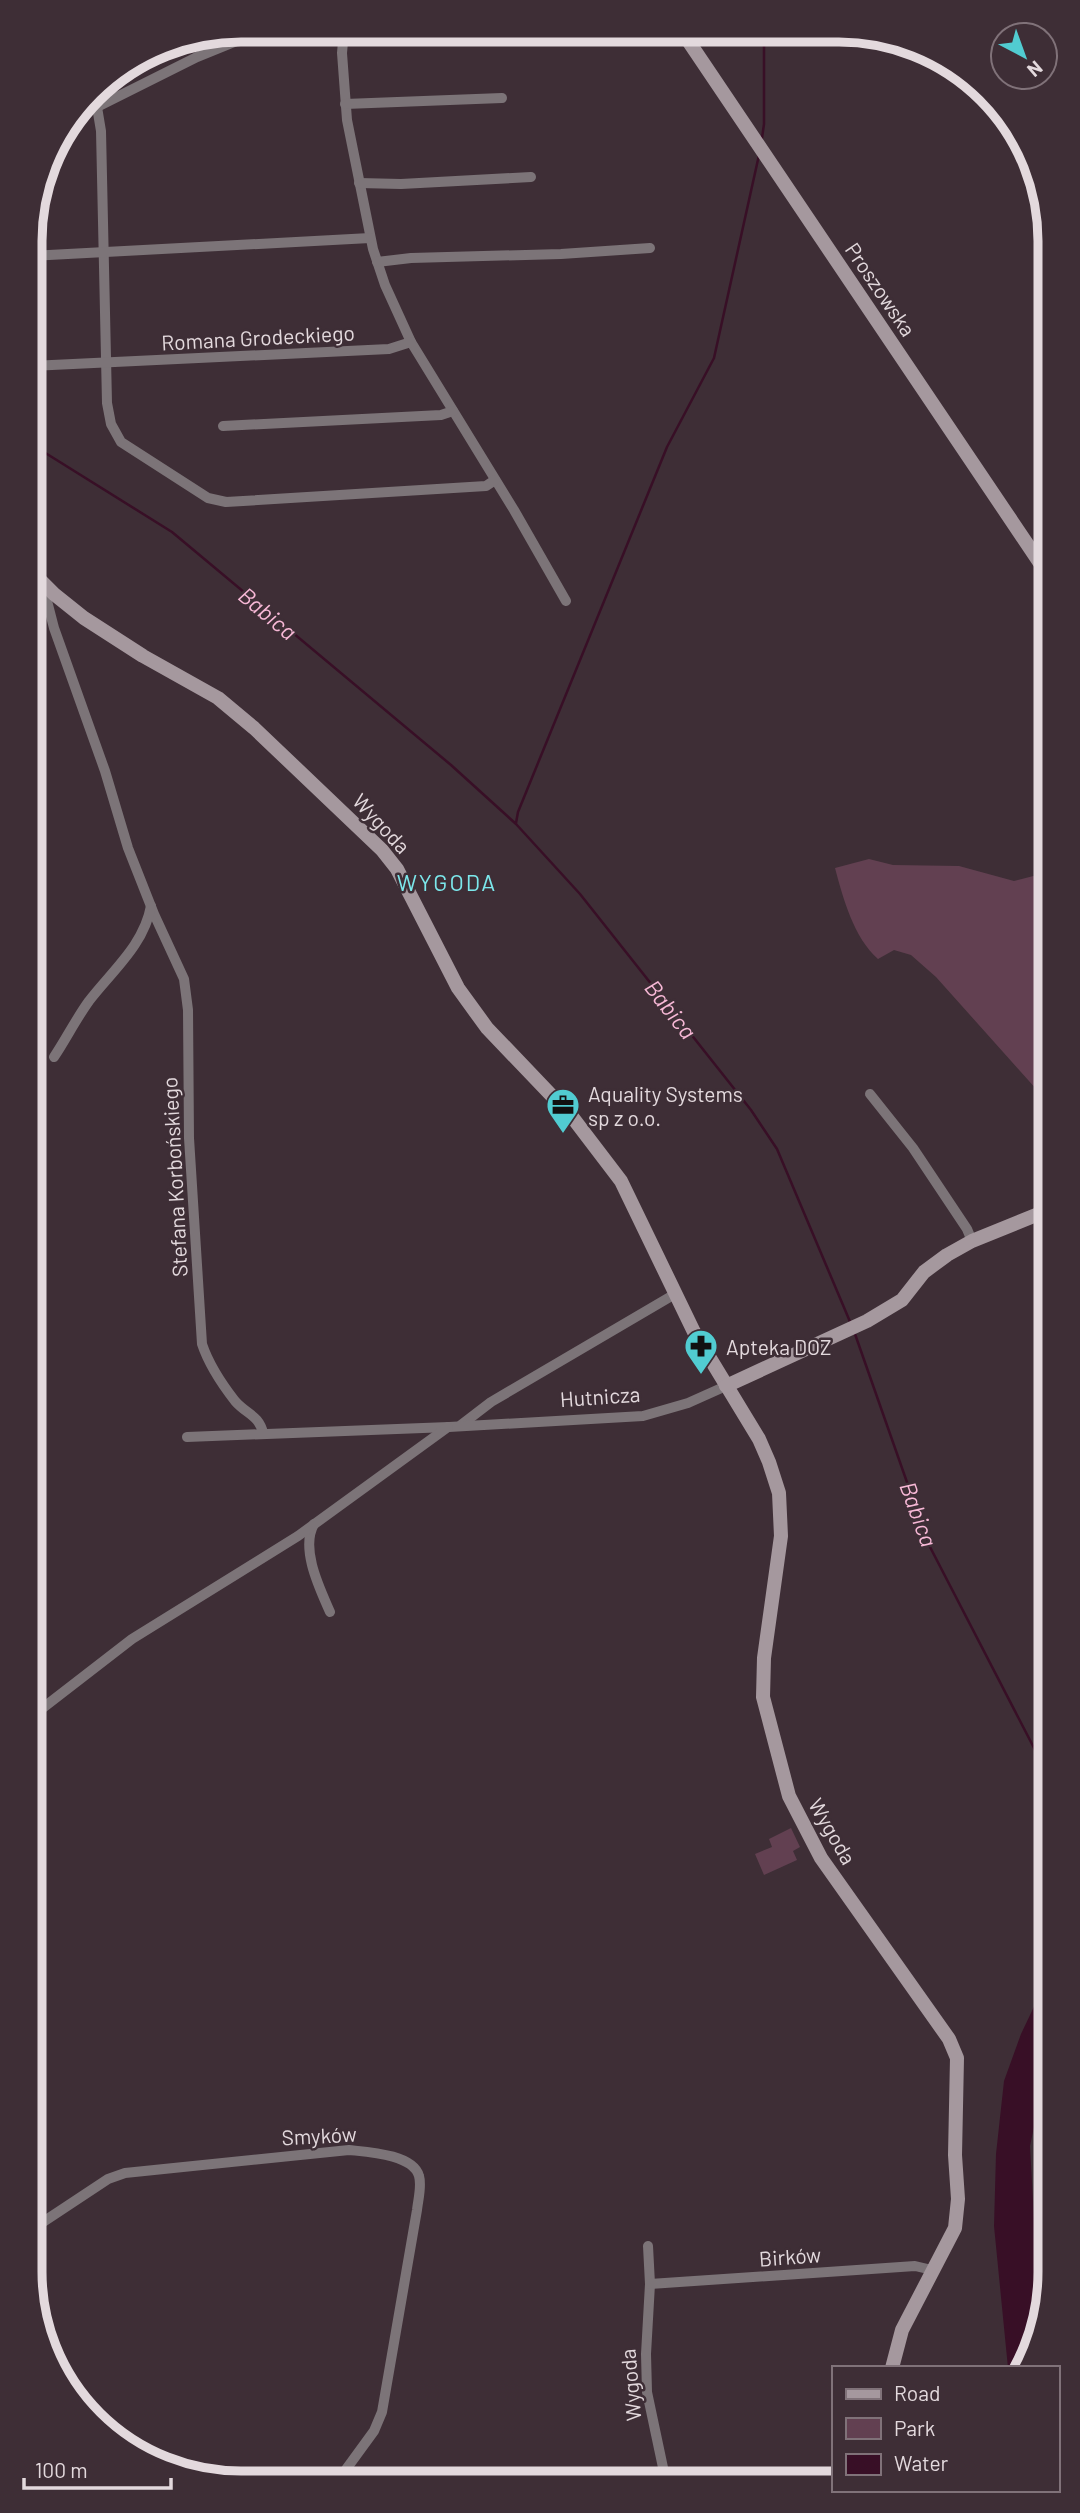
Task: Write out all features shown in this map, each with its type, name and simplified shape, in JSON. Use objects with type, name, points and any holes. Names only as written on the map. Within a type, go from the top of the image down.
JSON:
[{"type":"street","points":[[343,42],[345,104],[377,262],[411,341],[566,601]]},
{"type":"street","name":"Proszowska","points":[[689,42],[1038,560]]},
{"type":"street","points":[[92,110],[197,57],[233,43]]},
{"type":"street","points":[[345,104],[502,98]]},
{"type":"street","points":[[97,107],[101,131],[107,403],[111,424],[121,442],[208,498],[226,502],[486,486],[495,480]]},
{"type":"street","points":[[359,183],[401,184],[531,177]]},
{"type":"street","points":[[42,256],[370,238]]},
{"type":"street","points":[[377,262],[411,258],[561,254],[650,248]]},
{"type":"street","name":"Romana Grodeckiego","points":[[42,365],[389,349],[411,341]]},
{"type":"street","points":[[223,426],[441,415],[453,411]]},
{"type":"street","name":"Wygoda","points":[[42,581],[85,618],[143,656],[218,698],[254,728],[382,850],[397,869],[458,988],[487,1028],[573,1118],[621,1181],[675,1294],[759,1439],[779,1493],[781,1536],[765,1658],[763,1696],[789,1796],[821,1858],[949,2039],[957,2058],[955,2155],[958,2199],[955,2228],[902,2330],[893,2366]]},
{"type":"street","name":"Stefana Korbońskiego","points":[[48,587],[47,597],[54,628],[105,771],[128,848],[184,979],[188,1010],[189,1138],[202,1344],[209,1364],[237,1403],[261,1422],[263,1433]]},
{"type":"street","points":[[54,1057],[88,1003],[132,950],[144,931],[151,906]]},
{"type":"street","points":[[870,1094],[913,1148],[967,1229],[972,1241]]},
{"type":"street","name":"Hutnicza","points":[[187,1437],[643,1416],[688,1403],[867,1321],[902,1300],[924,1272],[947,1255],[972,1241],[1038,1214]]},
{"type":"street","points":[[461,1426],[491,1402],[675,1294]]},
{"type":"street","points":[[42,1709],[132,1639],[271,1553],[449,1427]]},
{"type":"street","points":[[314,1524],[309,1533],[309,1543],[315,1580],[330,1612]]},
{"type":"street","name":"Smyków","points":[[42,2223],[108,2179],[125,2173],[349,2150],[382,2153],[415,2169],[420,2177],[418,2210],[382,2412],[373,2431],[345,2471]]},
{"type":"street","name":"Wygoda","points":[[648,2246],[650,2284],[647,2392],[664,2471]]},
{"type":"street","name":"Birków","points":[[650,2284],[915,2266],[932,2270]]},
{"type":"green space","points":[[869,859],[893,865],[959,866],[1014,881],[1038,875],[1038,1091],[936,977],[911,955],[894,950],[878,959],[856,929],[835,868]]},
{"type":"green space","points":[[791,1828],[800,1847],[793,1851],[797,1860],[764,1875],[755,1854],[772,1847],[769,1839]]},
{"type":"water","points":[[1038,1998],[1038,2108],[1030,2146],[1038,2285],[1034,2311],[1023,2348],[1014,2366],[1008,2366],[994,2226],[996,2154],[1004,2081],[1021,2034]]},
{"type":"waterway","points":[[762,138],[764,42]]},
{"type":"waterway","points":[[516,823],[518,812],[667,447],[714,358],[759,155]]},
{"type":"waterway","name":"Babica","points":[[42,451],[172,532],[451,765],[516,824],[580,894],[751,1110],[777,1149],[851,1324]]},
{"type":"waterway","name":"Babica","points":[[855,1334],[929,1545],[1038,1756]]},
{"type":"place","name":"Aquality Systems sp z o.o.","points":[[563,1135]]},
{"type":"place","name":"Apteka DOZ","points":[[701,1376]]},
{"type":"district","name":"WYGODA","points":[[447,882]]}]
